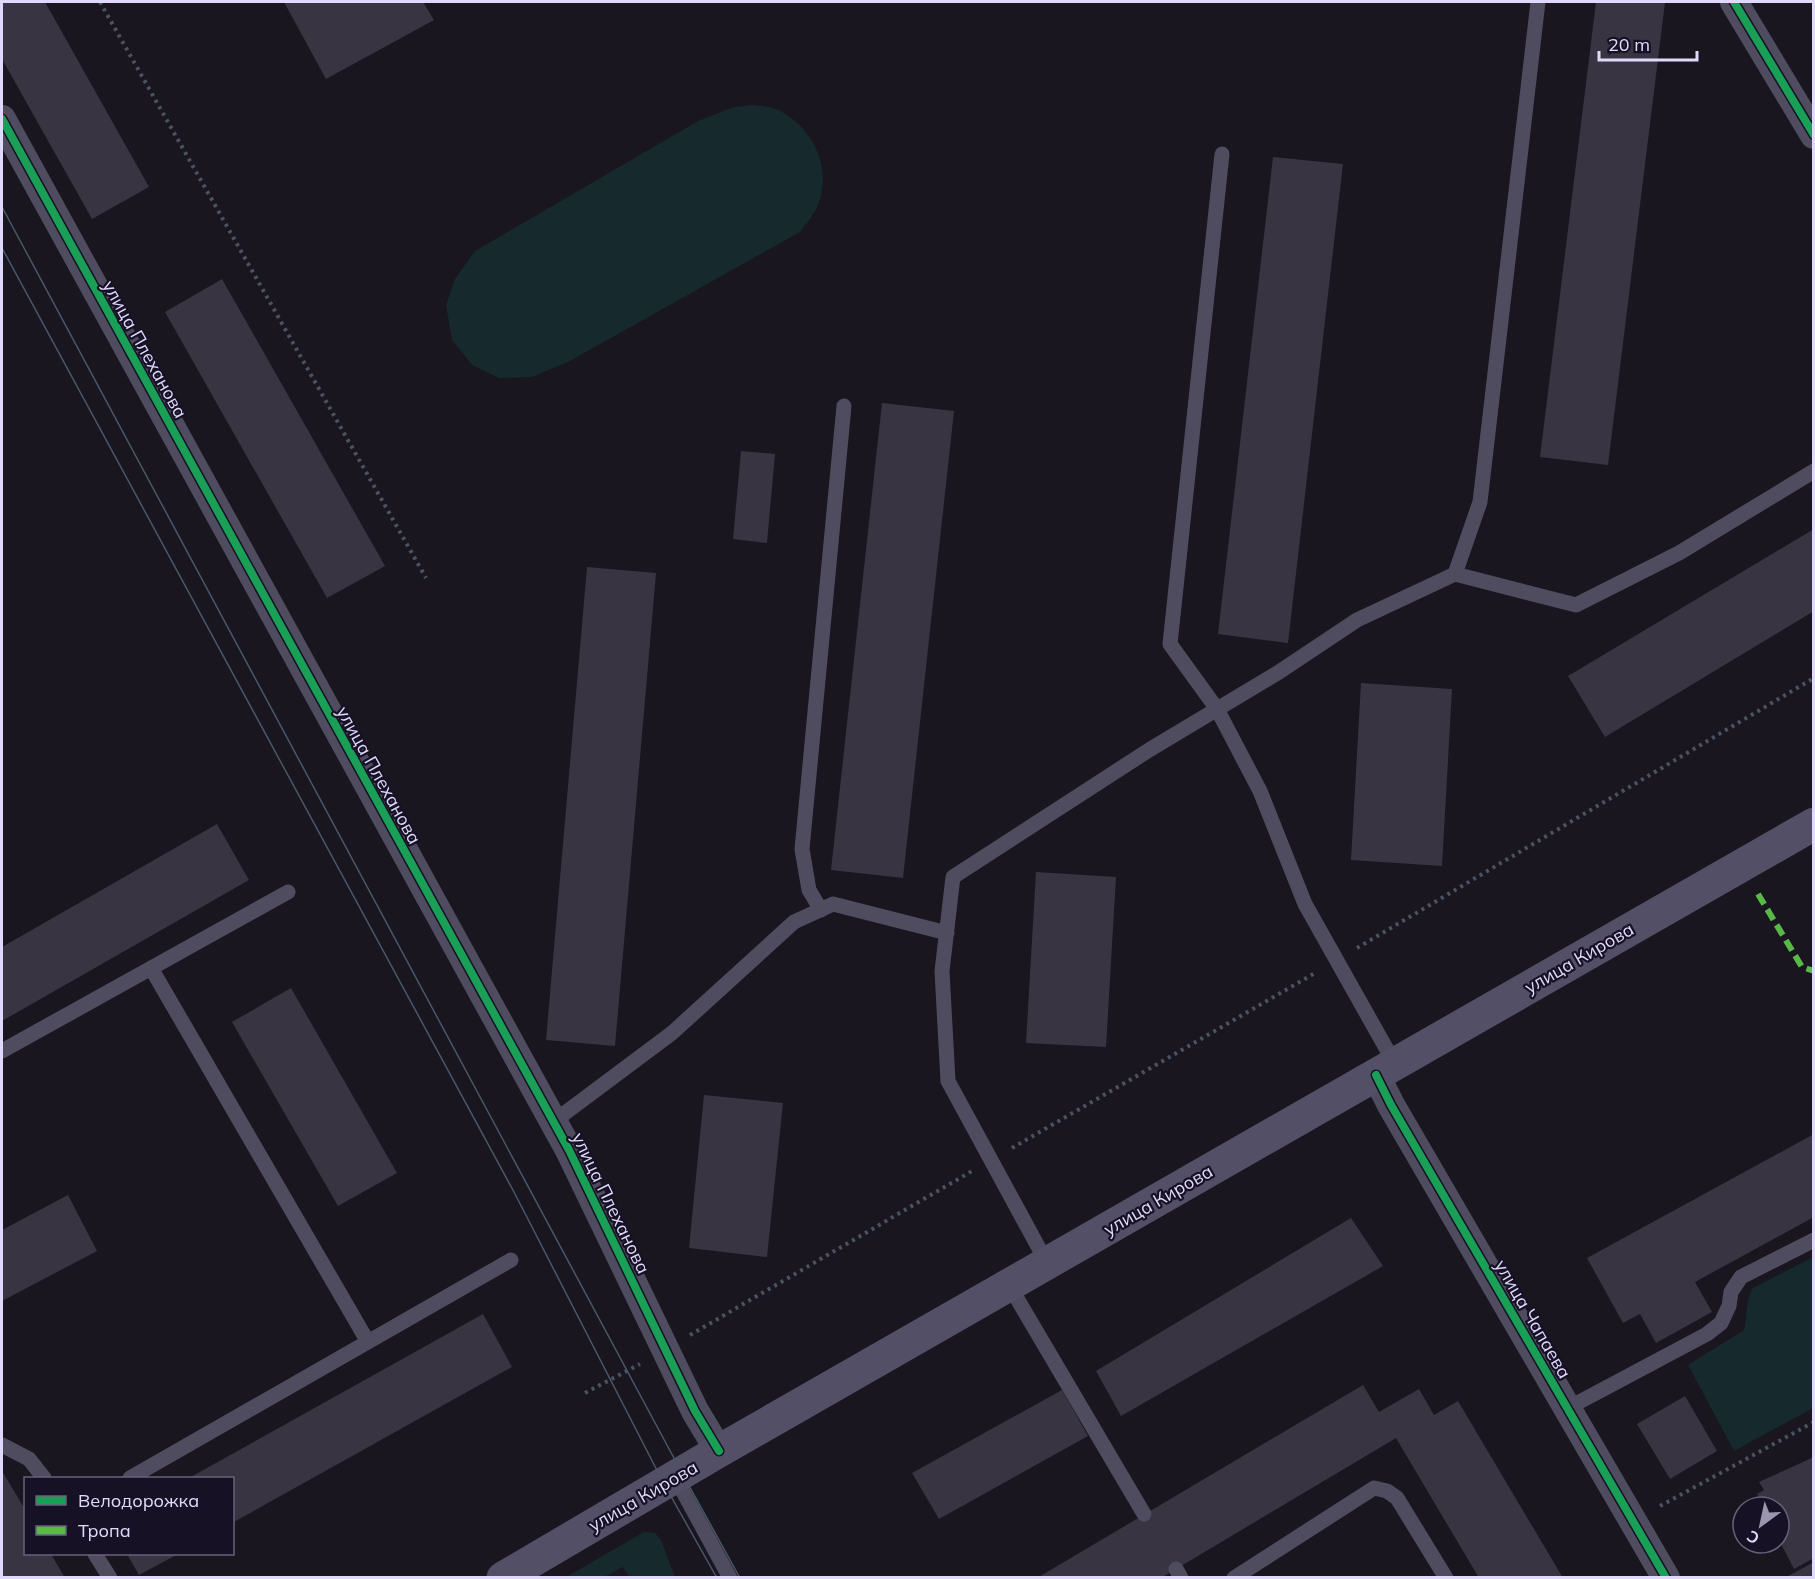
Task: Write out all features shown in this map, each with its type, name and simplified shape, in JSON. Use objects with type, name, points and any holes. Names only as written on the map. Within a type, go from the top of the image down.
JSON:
[{"type":"main road","name":"улица Кирова","points":[[503,1578],[719,1451],[1814,824]]},
{"type":"street","points":[[1734,2],[1814,135]]},
{"type":"street","name":"улица Плеханова","points":[[2,119],[569,1150],[695,1411],[719,1451]]},
{"type":"street","name":"улица Чапаева","points":[[1385,1069],[1391,1105],[1666,1578]]},
{"type":"lane","points":[[1455,574],[1480,502],[1538,2]]},
{"type":"lane","points":[[1222,154],[1170,644],[1217,709],[1260,791],[1305,904],[1337,960],[1385,1069]]},
{"type":"lane","points":[[821,910],[809,890],[801,849],[844,406]]},
{"type":"lane","points":[[1047,1263],[948,1081],[942,971],[953,877],[1149,750],[1279,672],[1357,620],[1455,574],[1576,606],[1679,554],[1814,471]]},
{"type":"lane","points":[[2,1051],[288,892]]},
{"type":"lane","points":[[553,1122],[672,1033],[794,922],[833,904],[946,933]]},
{"type":"lane","points":[[151,968],[368,1342]]},
{"type":"lane","points":[[1568,1408],[1707,1334],[1721,1323],[1729,1306],[1731,1292],[1741,1277],[1814,1240]]},
{"type":"lane","points":[[133,1477],[511,1260]]},
{"type":"lane","points":[[1009,1285],[1144,1514]]},
{"type":"lane","points":[[2,1445],[29,1459],[42,1477]]},
{"type":"lane","points":[[675,1477],[730,1578]]},
{"type":"lane","points":[[1234,1578],[1374,1488],[1387,1491],[1397,1497],[1446,1578]]},
{"type":"lane","points":[[96,1555],[110,1578]]},
{"type":"path","points":[[100,2],[426,578]]},
{"type":"path","points":[[585,1393],[666,1349],[1337,960],[1814,678]]},
{"type":"path","points":[[1633,1521],[1814,1422]]},
{"type":"green space","points":[[753,105],[773,108],[800,125],[809,136],[821,162],[822,191],[818,205],[800,232],[568,362],[532,377],[499,378],[472,365],[452,340],[446,305],[455,279],[475,251],[698,121],[734,107]]},
{"type":"green space","points":[[1813,1257],[1813,1408],[1734,1451],[1688,1365],[1744,1330],[1749,1298],[1753,1288]]},
{"type":"green space","points":[[644,1532],[655,1533],[661,1540],[675,1577],[629,1577],[623,1567],[604,1577],[566,1577]]},
{"type":"building","points":[[2,2],[45,2],[149,187],[92,219],[2,59]]},
{"type":"building","points":[[284,2],[423,2],[434,20],[326,79]]},
{"type":"building","points":[[1596,2],[1665,2],[1608,465],[1540,457]]},
{"type":"building","points":[[1273,157],[1343,164],[1288,643],[1218,634]]},
{"type":"building","points":[[222,279],[385,566],[327,598],[165,312]]},
{"type":"building","points":[[882,403],[954,411],[903,878],[831,870]]},
{"type":"building","points":[[741,451],[775,454],[767,543],[733,539]]},
{"type":"building","points":[[1814,529],[1814,611],[1605,737],[1568,676]]},
{"type":"building","points":[[587,567],[656,573],[615,1046],[546,1040]]},
{"type":"building","points":[[1361,683],[1452,689],[1442,866],[1351,860]]},
{"type":"building","points":[[217,824],[249,880],[2,1021],[2,947]]},
{"type":"building","points":[[1036,872],[1116,877],[1106,1047],[1026,1043]]},
{"type":"building","points":[[291,988],[397,1173],[338,1206],[232,1022]]},
{"type":"building","points":[[704,1095],[783,1103],[767,1257],[689,1248]]},
{"type":"building","points":[[1814,1134],[1814,1217],[1695,1282],[1712,1312],[1656,1343],[1640,1314],[1623,1323],[1587,1258]]},
{"type":"building","points":[[68,1195],[97,1251],[2,1301],[2,1230]]},
{"type":"building","points":[[1351,1218],[1383,1266],[1121,1416],[1096,1371]]},
{"type":"building","points":[[483,1314],[512,1367],[234,1522],[234,1477],[191,1477]]},
{"type":"building","points":[[1363,1385],[1379,1412],[1419,1389],[1434,1415],[1458,1401],[1563,1578],[1479,1578],[1396,1438],[1161,1578],[1037,1578]]},
{"type":"building","points":[[1062,1390],[1088,1436],[939,1519],[912,1473]]},
{"type":"building","points":[[1685,1396],[1717,1451],[1670,1479],[1637,1424]]},
{"type":"building","points":[[1814,1457],[1814,1558],[1794,1569],[1787,1555],[1791,1555],[1791,1495],[1758,1495],[1764,1490],[1759,1482]]},
{"type":"building","points":[[2,1471],[24,1508],[24,1555],[52,1555],[65,1578],[2,1578]]},
{"type":"building","points":[[128,1555],[176,1555],[139,1575]]},
{"type":"building","points":[[1814,1562],[1814,1578],[1785,1578],[1792,1574]]},
{"type":"tram line","points":[[2,207],[740,1578]]},
{"type":"tram line","points":[[2,248],[514,1192],[664,1484],[717,1578]]},
{"type":"marked path","points":[[1758,894],[1802,967],[1814,971]]},
{"type":"cycle path","points":[[1734,2],[1814,135]]},
{"type":"cycle path","points":[[2,119],[569,1150],[695,1411],[719,1451]]},
{"type":"cycle path","points":[[1376,1075],[1391,1105],[1666,1578]]}]
